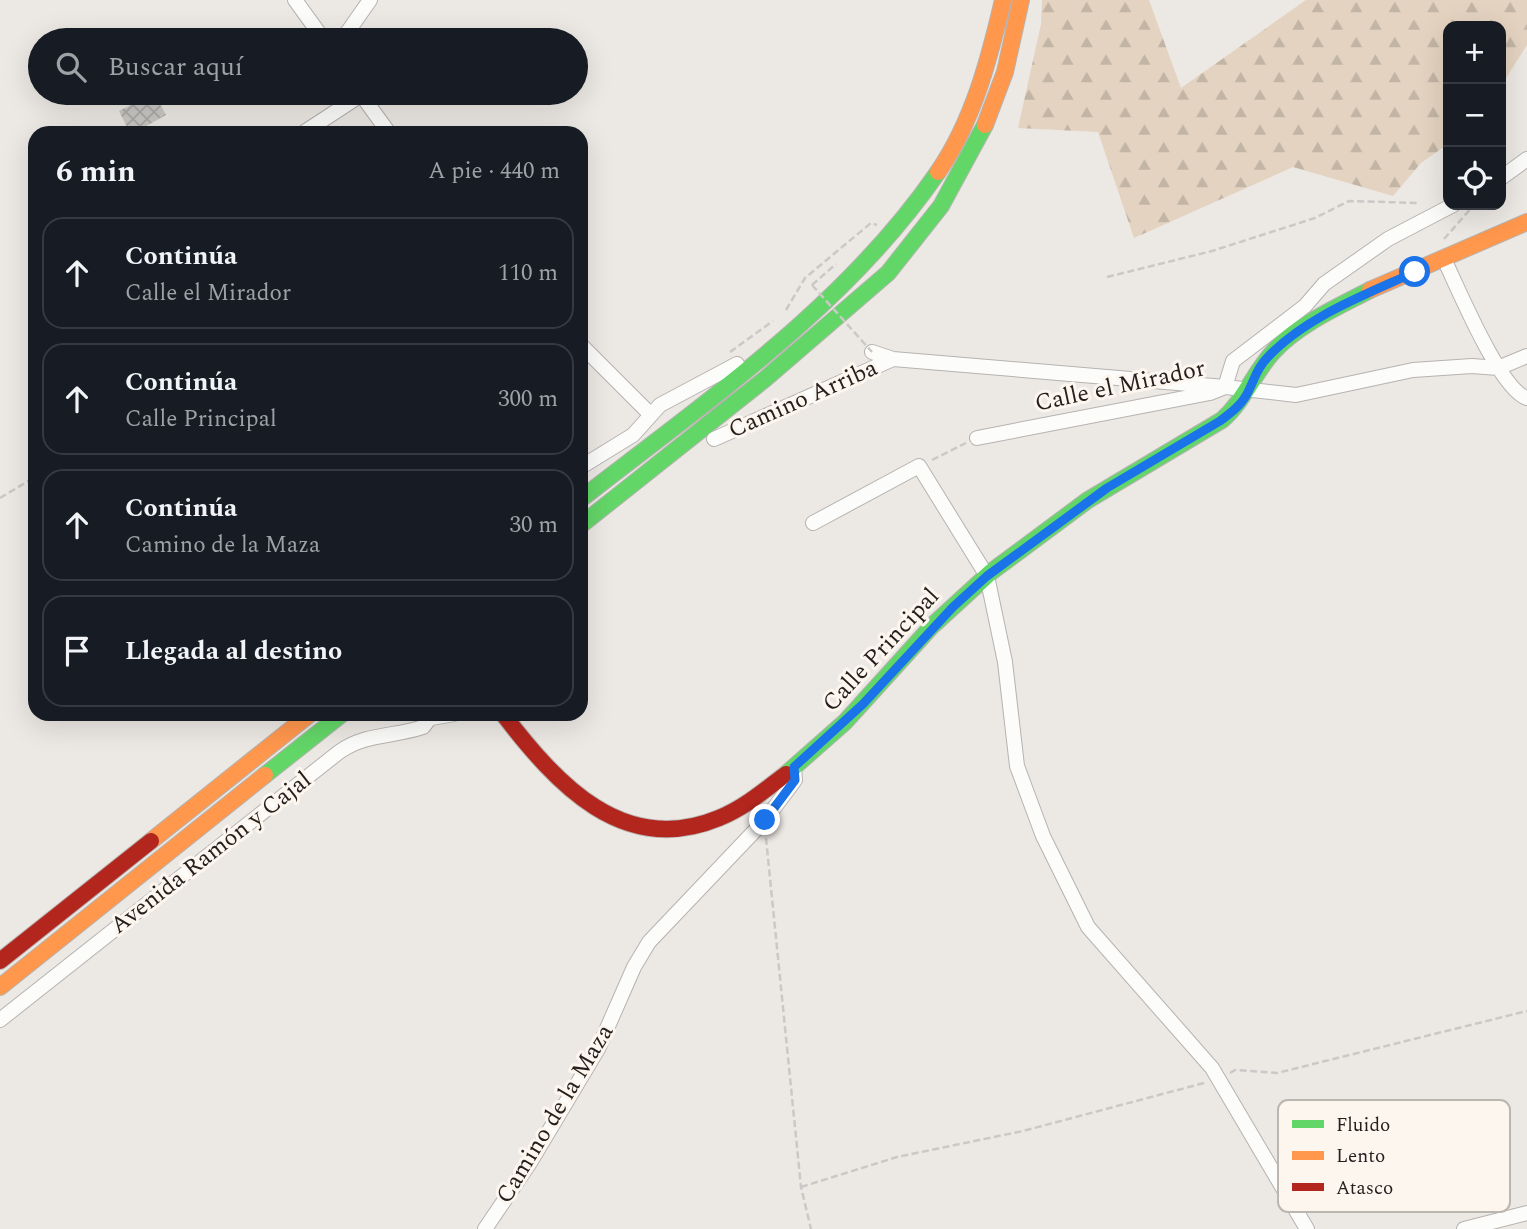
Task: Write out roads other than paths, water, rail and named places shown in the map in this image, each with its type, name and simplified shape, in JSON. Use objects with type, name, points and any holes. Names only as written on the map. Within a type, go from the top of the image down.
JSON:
[{"type":"main road","points":[[588,493],[782,340],[876,257],[937,177],[977,96],[1003,0]]},
{"type":"main road","points":[[588,518],[801,348],[895,266],[939,209],[974,150],[999,93],[1021,0]]},
{"type":"main road","points":[[1249,391],[1258,368],[1285,341],[1343,305],[1527,222]]},
{"type":"main road","name":"Calle Principal","points":[[506,721],[565,789],[601,814],[639,826],[676,828],[722,818],[758,796],[794,767],[863,704],[953,607],[987,576],[1107,488],[1220,421],[1237,408],[1249,391]]},
{"type":"main road","points":[[0,961],[301,721]]},
{"type":"main road","points":[[0,986],[333,721]]},
{"type":"street","points":[[295,0],[315,28]]},
{"type":"street","points":[[350,28],[370,0]]},
{"type":"street","points":[[313,126],[345,105]]},
{"type":"street","points":[[369,105],[384,126]]},
{"type":"street","points":[[1506,174],[1527,159]]},
{"type":"street","points":[[872,352],[892,359],[1225,387],[1233,361],[1305,306],[1324,284],[1388,239],[1443,210]]},
{"type":"street","points":[[1444,259],[1497,368],[1518,395],[1527,398]]},
{"type":"street","points":[[588,463],[633,435],[660,405],[782,340]]},
{"type":"street","points":[[588,352],[650,414]]},
{"type":"street","points":[[1249,391],[1296,395],[1413,370],[1472,366],[1497,368],[1527,356]]},
{"type":"street","name":"Camino Arriba","points":[[714,439],[892,359]]},
{"type":"street","name":"Calle el Mirador","points":[[977,438],[1210,393],[1225,387],[1249,391]]},
{"type":"street","points":[[813,523],[919,466],[987,576],[1006,662],[1017,766],[1043,836],[1088,927],[1213,1068],[1278,1180]]},
{"type":"street","name":"Avenida Ramón y Cajal","points":[[0,1020],[353,742],[423,727],[428,721]]},
{"type":"street","name":"Camino de la Maza","points":[[485,1229],[531,1161],[598,1049],[634,967],[649,942],[765,820],[795,780],[794,767]]},
{"type":"street","points":[[1297,1212],[1307,1229]]},
{"type":"street","points":[[1464,1229],[1527,1213]]}]
